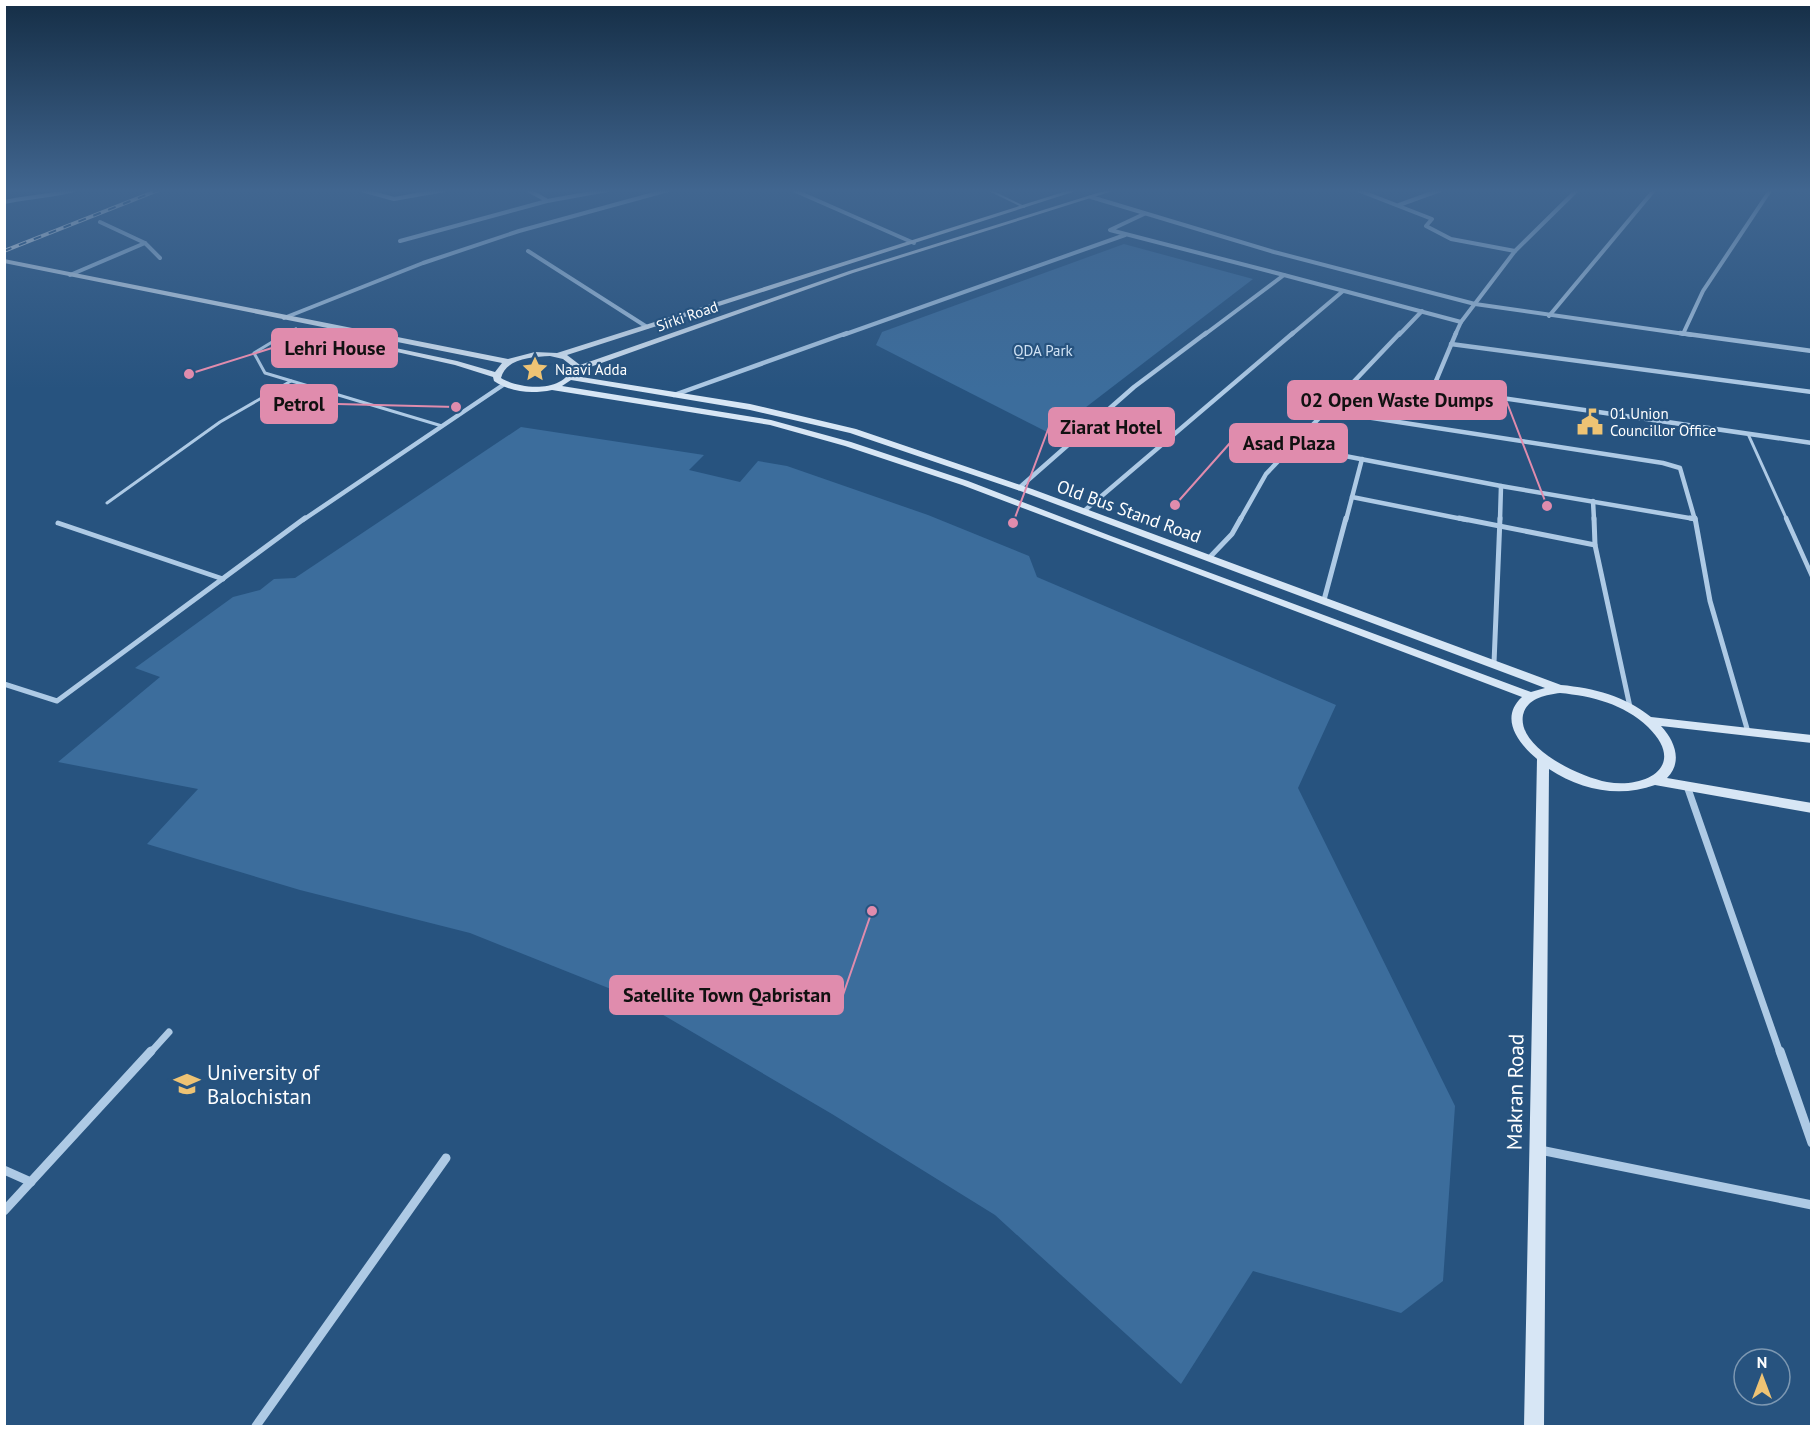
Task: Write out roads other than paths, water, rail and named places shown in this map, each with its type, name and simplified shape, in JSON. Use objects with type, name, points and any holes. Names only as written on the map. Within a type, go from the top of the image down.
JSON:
[{"type":"main road","name":"Sirki Road","points":[[510,362],[533,355],[558,355],[873,256]]},
{"type":"main road","name":"Sirki Road","points":[[551,387],[574,373],[851,272],[903,256]]},
{"type":"main road","points":[[4,261],[510,362]]},
{"type":"main road","points":[[4,269],[296,328],[457,363],[497,375]]},
{"type":"main road","points":[[558,355],[572,361],[574,373]]},
{"type":"main road","points":[[510,362],[501,368],[497,375],[497,379],[503,385],[524,390],[551,387]]},
{"type":"main road","name":"Old Bus Stand Road","points":[[574,373],[674,395],[750,407],[853,431],[1084,511],[1560,689]]},
{"type":"main road","name":"Old Bus Stand Road","points":[[551,387],[771,423],[848,444],[965,483],[1531,696]]},
{"type":"main road","points":[[1560,689],[1582,690],[1630,707],[1650,721],[1665,737],[1672,754],[1669,770],[1656,781],[1638,787],[1589,782],[1565,772],[1543,759],[1528,745],[1519,730],[1516,717],[1521,704],[1531,696],[1544,691],[1560,689]]},
{"type":"main road","points":[[1650,721],[1812,739]]},
{"type":"main road","name":"Makran Road","points":[[1533,1426],[1543,759]]},
{"type":"main road","points":[[1656,781],[1812,808]]},
{"type":"street","points":[[70,274],[114,256]]},
{"type":"street","points":[[284,318],[445,256]]},
{"type":"street","points":[[535,256],[647,327]]},
{"type":"street","points":[[674,395],[1066,256]]},
{"type":"street","points":[[1208,256],[1461,322]]},
{"type":"street","points":[[1289,256],[1475,304],[1811,351]]},
{"type":"street","points":[[1512,256],[1461,322],[1433,388],[1812,443]]},
{"type":"street","points":[[1549,316],[1599,256]]},
{"type":"street","points":[[1683,334],[1703,291],[1726,256]]},
{"type":"street","points":[[1019,488],[1134,387],[1284,275]]},
{"type":"street","points":[[1084,511],[1343,291]]},
{"type":"street","points":[[1209,558],[1232,534],[1266,474],[1422,312]]},
{"type":"street","points":[[1451,344],[1812,392]]},
{"type":"street","points":[[4,684],[57,701],[322,506],[503,385]]},
{"type":"street","points":[[1327,411],[1663,463],[1680,468],[1695,519],[1710,601],[1748,732]]},
{"type":"street","points":[[1293,446],[1501,486],[1695,519]]},
{"type":"street","points":[[1324,600],[1362,459]]},
{"type":"street","points":[[1494,663],[1501,486]]},
{"type":"street","points":[[1352,497],[1595,545]]},
{"type":"street","points":[[1593,501],[1595,545],[1630,707]]},
{"type":"street","points":[[58,522],[223,579]]},
{"type":"street","points":[[1687,786],[1812,1143]]},
{"type":"street","points":[[4,1211],[169,1032]]},
{"type":"street","points":[[1537,1149],[1812,1205]]},
{"type":"street","points":[[256,1426],[446,1158]]},
{"type":"street","points":[[4,1170],[31,1182]]},
{"type":"lane","points":[[296,328],[254,353],[265,373],[442,426]]},
{"type":"lane","points":[[107,503],[220,422],[291,381]]},
{"type":"lane","points":[[1748,434],[1812,576]]},
{"type":"place","name":"Naavi Adda","points":[[535,369]]},
{"type":"place","name":"Lehri House","points":[[189,374]]},
{"type":"place","name":"Petrol","points":[[456,407]]},
{"type":"place","name":"01 Union Councillor Office","points":[[1590,422]]},
{"type":"place","name":"Asad Plaza","points":[[1175,505]]},
{"type":"place","name":"02 Open Waste Dumps","points":[[1547,506]]},
{"type":"place","name":"Ziarat Hotel","points":[[1013,523]]},
{"type":"place","name":"Satellite Town Qabristan","points":[[872,911]]},
{"type":"place","name":"University of Balochistan","points":[[187,1084]]},
{"type":"park label","name":"QDA Park","points":[[1043,350]]}]
